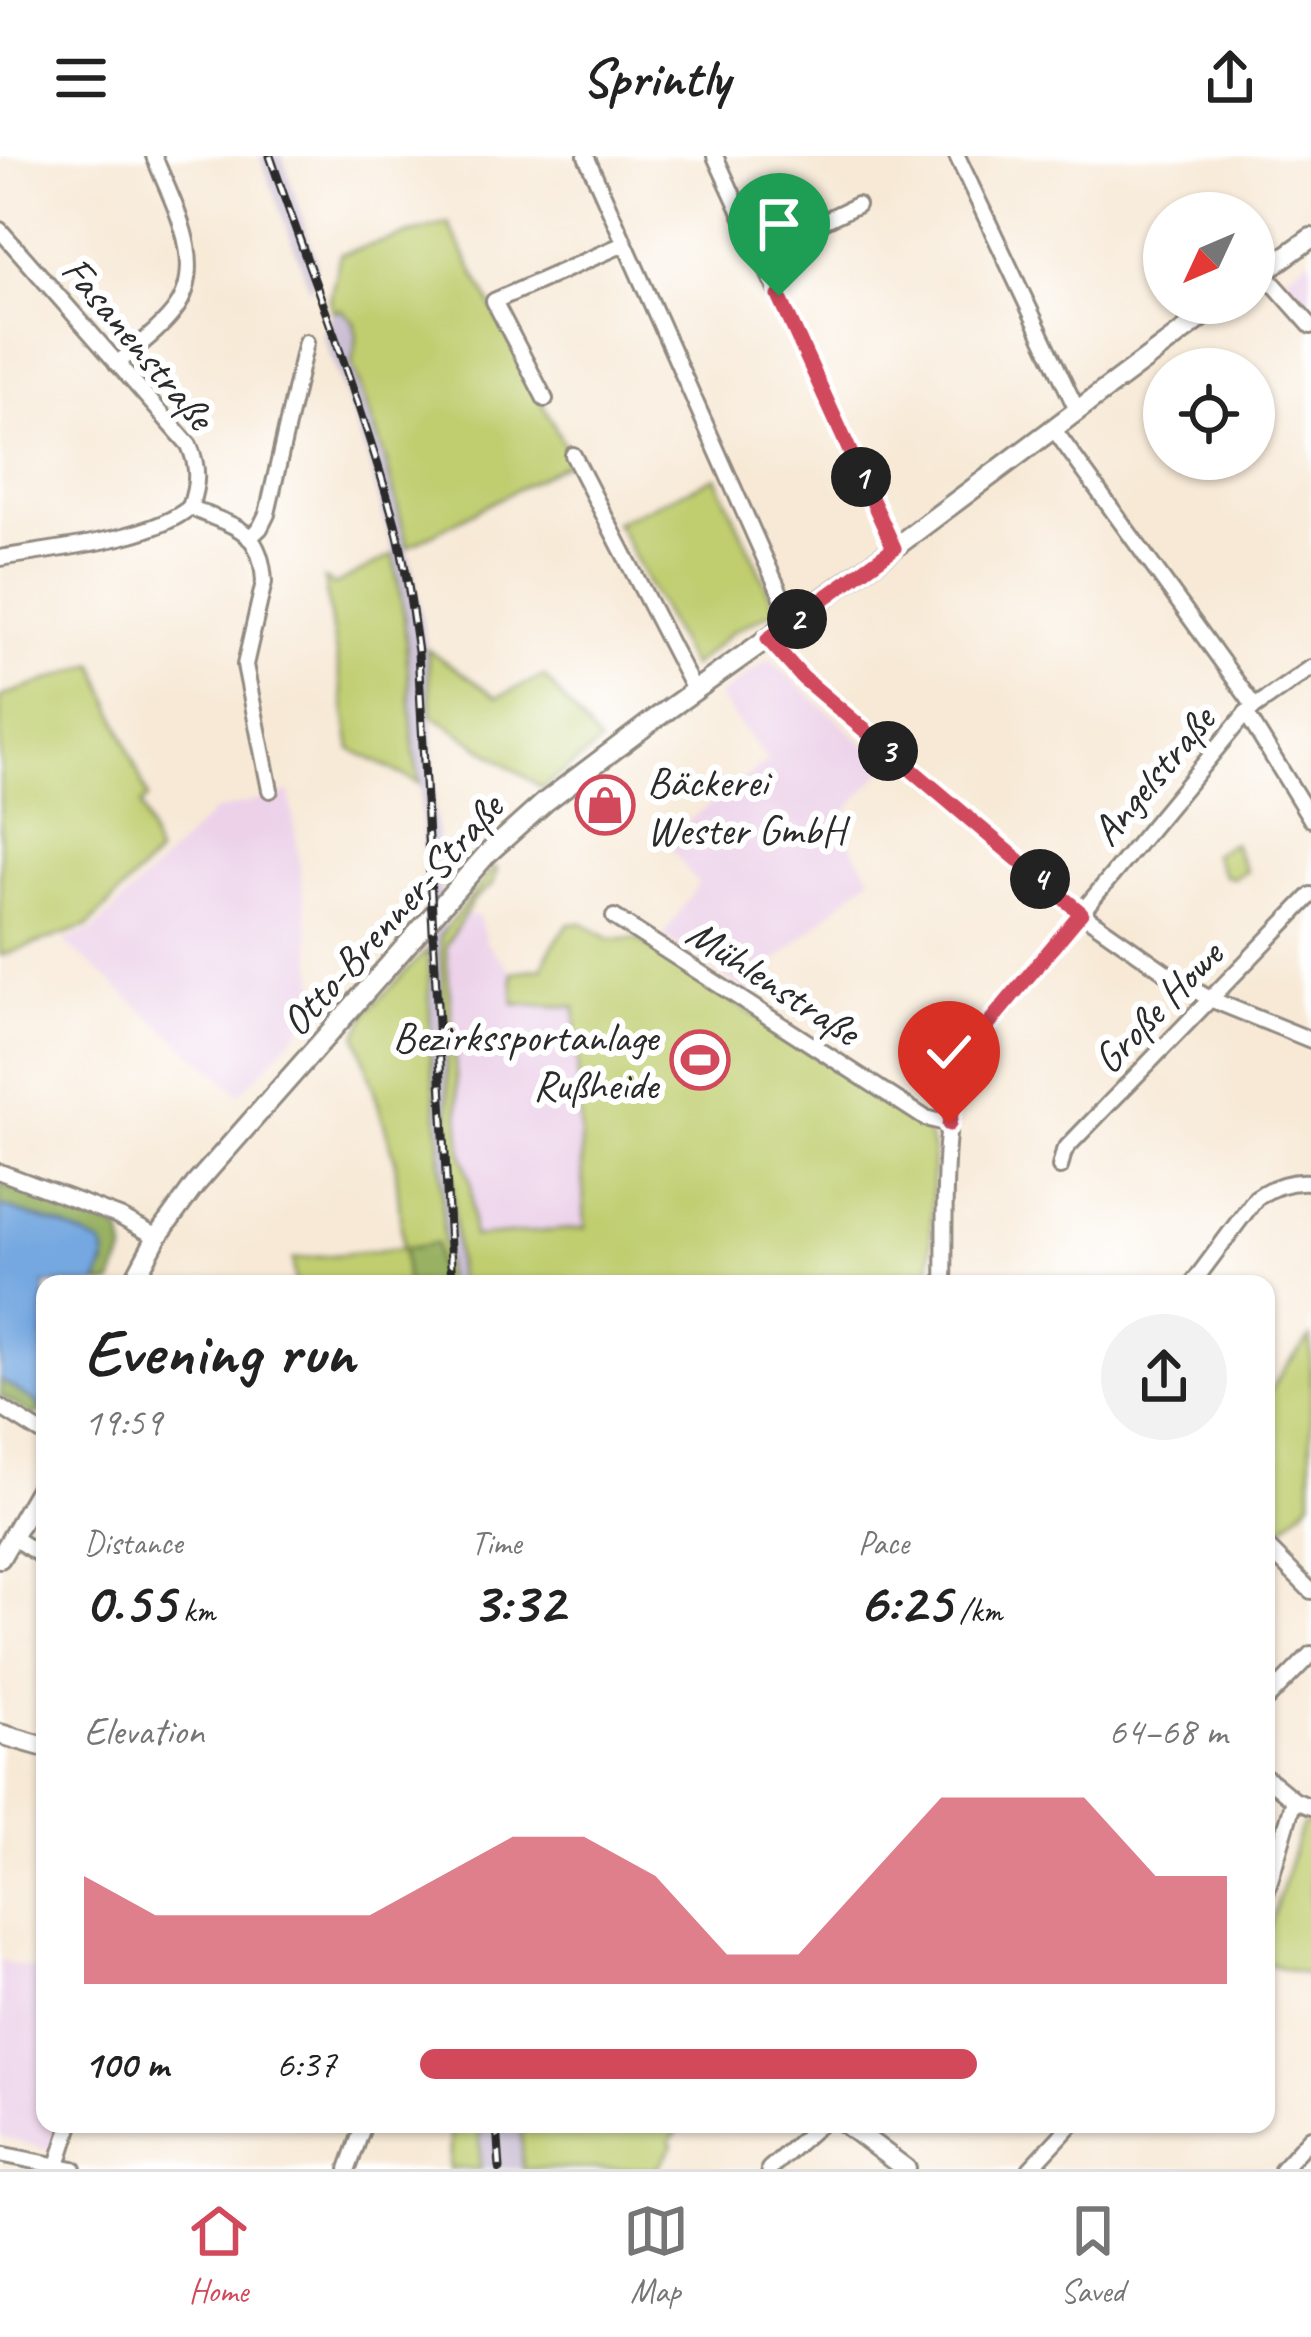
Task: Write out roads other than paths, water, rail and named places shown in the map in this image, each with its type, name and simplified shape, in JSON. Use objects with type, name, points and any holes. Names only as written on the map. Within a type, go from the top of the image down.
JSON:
[{"type":"street","points":[[117,364],[173,313],[188,286],[191,269],[185,239],[154,156]]},
{"type":"street","points":[[586,156],[793,622]]},
{"type":"street","points":[[715,156],[894,548]]},
{"type":"street","points":[[963,158],[1077,410]]},
{"type":"street","points":[[759,252],[857,205]]},
{"type":"street","name":"Fasanenstraße","points":[[0,230],[189,445],[197,475],[190,507]]},
{"type":"street","points":[[1275,264],[1311,238]]},
{"type":"street","points":[[545,399],[494,301],[624,244]]},
{"type":"street","points":[[1275,292],[1311,326]]},
{"type":"street","name":"Otto-Brenner-Straße","points":[[137,1275],[157,1237],[205,1174],[488,854],[544,802],[1193,324]]},
{"type":"street","points":[[249,538],[267,514],[306,342]]},
{"type":"street","points":[[1053,428],[1250,709],[1311,819]]},
{"type":"street","points":[[573,455],[694,690]]},
{"type":"street","points":[[0,558],[136,532],[177,517],[190,507],[238,526],[259,558],[264,582],[245,665],[270,790]]},
{"type":"street","points":[[768,639],[803,678],[1081,913],[1210,999],[1311,1040]]},
{"type":"street","name":"Angelstraße","points":[[949,1124],[961,1064],[970,1046],[1250,709],[1311,668]]},
{"type":"street","name":"Große Howe","points":[[1060,1167],[1069,1145],[1311,895]]},
{"type":"street","name":"Mühlenstraße","points":[[614,917],[925,1118],[949,1124]]},
{"type":"street","points":[[944,1275],[949,1124]]},
{"type":"street","points":[[0,1172],[120,1217],[157,1237]]},
{"type":"street","points":[[1199,1275],[1256,1198],[1284,1184],[1311,1183]]},
{"type":"street","points":[[0,1408],[36,1430]]},
{"type":"street","points":[[0,1558],[36,1496]]},
{"type":"street","points":[[12,1537],[36,1552]]},
{"type":"street","points":[[1275,1555],[1311,1591]]},
{"type":"street","points":[[1275,1691],[1311,1654]]},
{"type":"street","points":[[0,1735],[36,1745]]},
{"type":"street","points":[[1275,1784],[1311,1808]]},
{"type":"street","points":[[1275,1864],[1294,1800]]},
{"type":"street","points":[[0,2154],[66,2167],[70,2133]]},
{"type":"street","points":[[348,2169],[361,2133]]},
{"type":"street","points":[[770,2169],[810,2133]]},
{"type":"street","points":[[858,2133],[906,2169]]},
{"type":"street","points":[[1030,2169],[1064,2133]]},
{"type":"street","points":[[1282,2169],[1311,2137]]},
{"type":"water","points":[[0,1206],[62,1226],[102,1245],[105,1255],[100,1275],[36,1275],[36,1402],[0,1380]]},
{"type":"railway","points":[[270,156],[367,431],[395,524],[411,604],[418,652],[452,1275]]},
{"type":"railway","points":[[498,2133],[500,2169]]},
{"type":"place","name":"Bäckerei Wester GmbH","points":[[605,805]]},
{"type":"place","name":"Bezirkssportanlage Rußheide","points":[[700,1060]]}]
